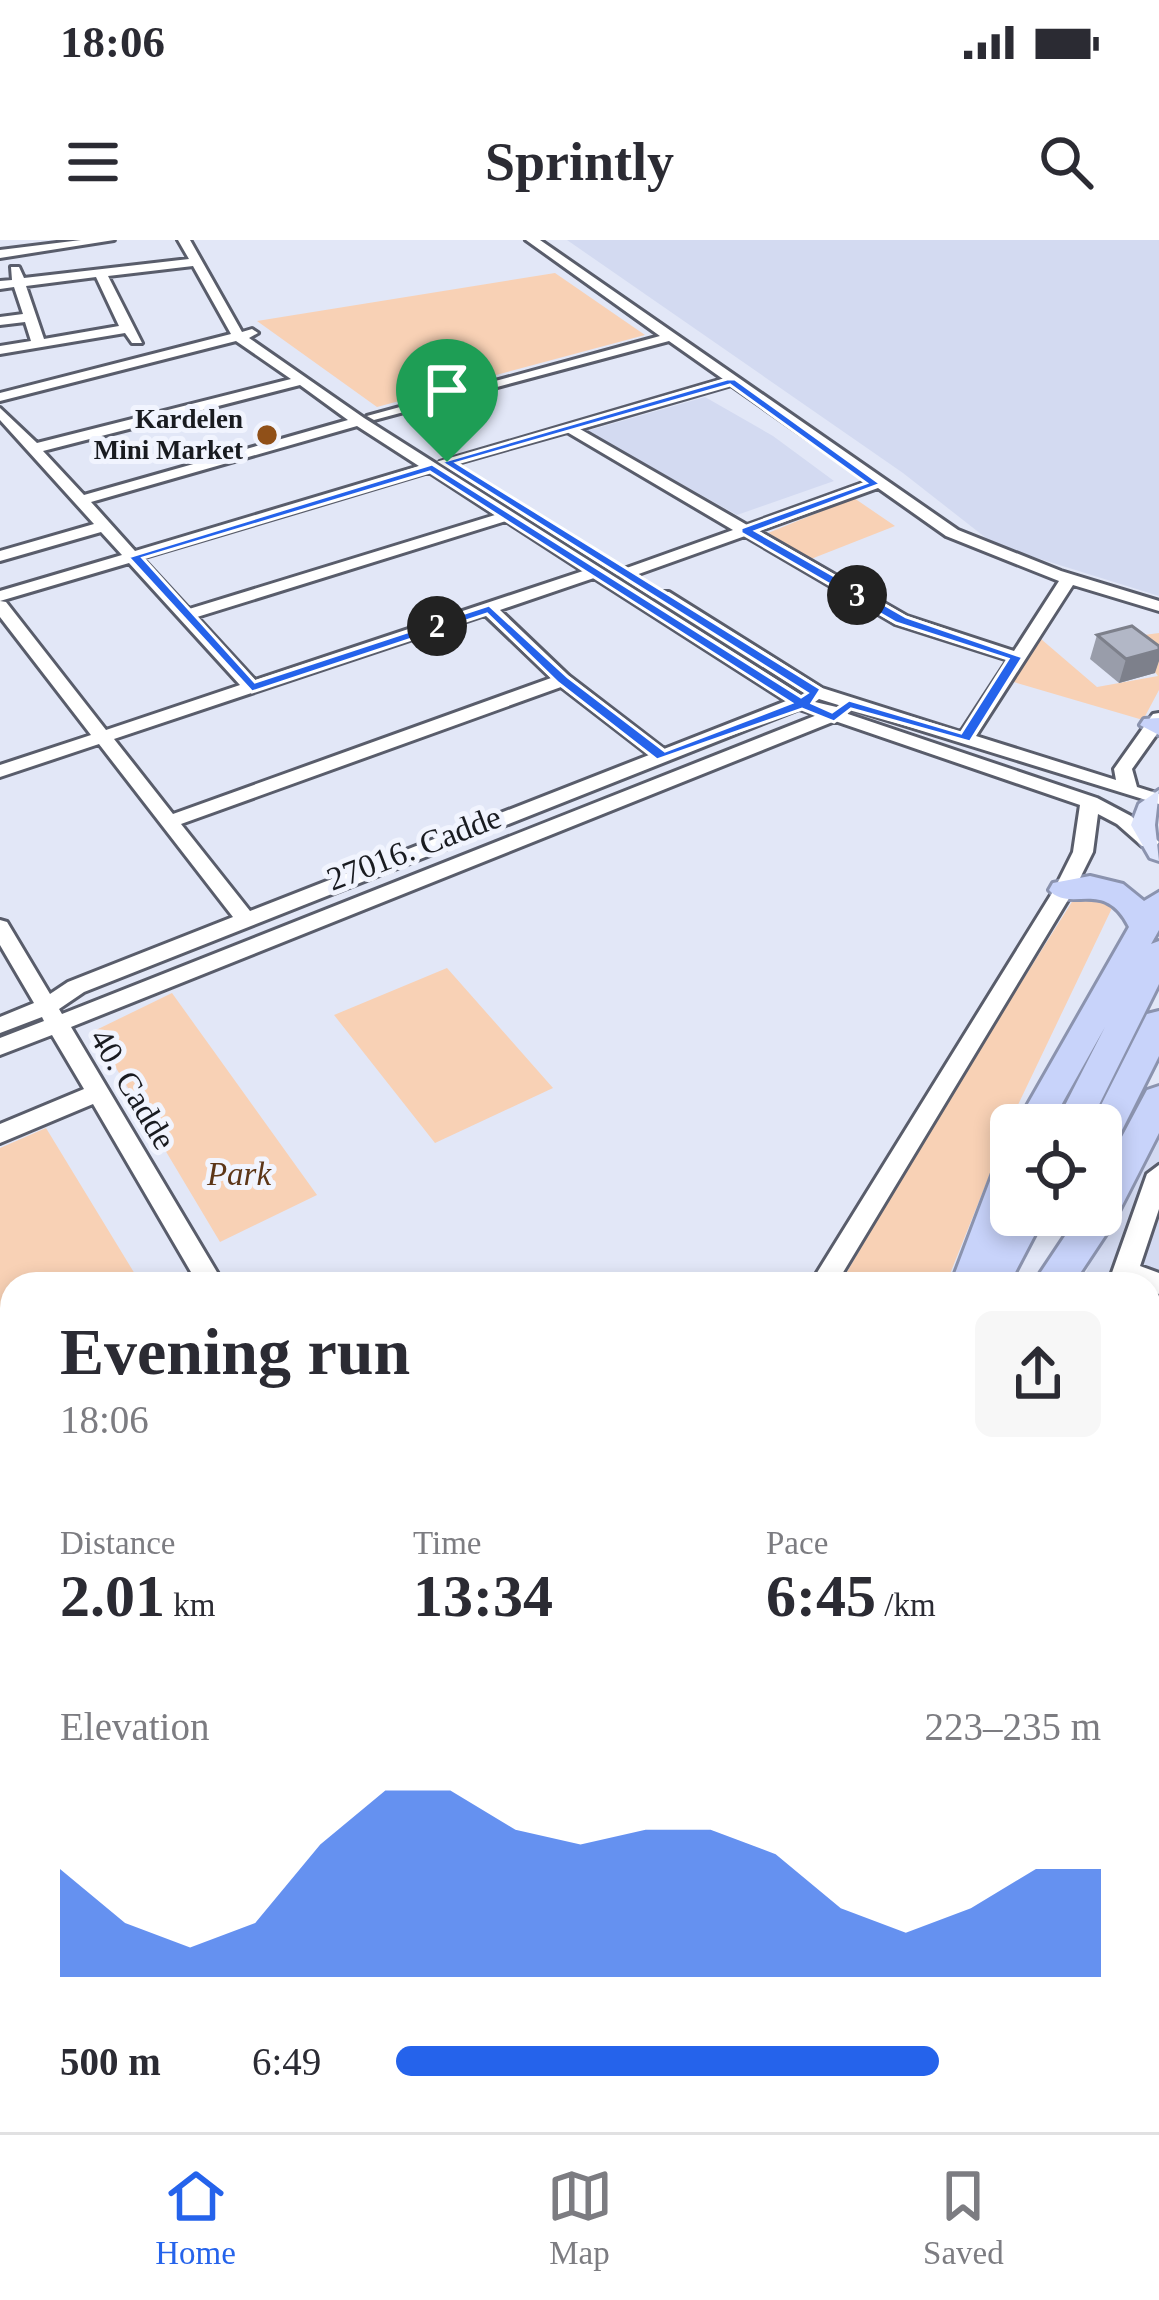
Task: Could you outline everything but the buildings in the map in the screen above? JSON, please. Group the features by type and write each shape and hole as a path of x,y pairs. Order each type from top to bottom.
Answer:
{"highway":[{"path":"1064,890 1096,885 1129,898 1154,928"},
{"path":"1046,1104 1154,928"},
{"path":"1096,1104 1154,928"},
{"path":"1104,1104 1159,1022"},
{"path":"1122,1170 1159,1099"},
{"path":"974,1272 990,1230"},
{"path":"996,1272 1016,1236"},
{"path":"1043,1272 1059,1236"},
{"path":"1060,1272 1084,1236"}],"main road":[{"path":"1154,847 1144,825 1147,809 1157,798"}],"street":[{"path":"38,342 6,249 108,240"},
{"path":"184,240 246,334 301,381 366,418"},
{"path":"200,240 246,334 597,572 809,698 1090,802 1124,820 1154,847"},
{"path":"532,240 875,484 952,533 1159,606"},
{"path":"0,285 196,262"},
{"path":"101,274 128,329 154,357"},
{"path":"0,321 31,316"},
{"path":"0,350 128,329"},
{"path":"0,397 246,334"},
{"path":"82,500 670,337"},
{"path":"36,448 301,381"},
{"path":"0,596 731,381"},
{"path":"0,412 252,688"},
{"path":"571,429 901,620 1016,657"},
{"path":"439,465 627,573 809,698"},
{"path":"627,573 875,484"},
{"path":"187,615 510,515"},
{"path":"0,556 106,526"},
{"path":"0,771 597,572"},
{"path":"965,739 1070,578"},
{"path":"0,607 246,920"},
{"path":"489,609 563,680 663,757"},
{"path":"168,822 563,680"},
{"name":"27016. Cadde","path":"0,1048 51,1016 76,987 809,698"},
{"path":"841,711 965,739 1157,798"},
{"name":"27016. Cadde","path":"0,1025 51,1016 841,711"},
{"path":"1128,790 1123,769 1157,723"},
{"path":"830,1272 1064,890 1083,852 1090,802"},
{"name":"40. Cadde","path":"3,937 205,1272"},
{"path":"0,1134 97,1093"},
{"path":"1125,1272 1159,1174"}],"shaded area":[{"path":"567,240 1159,240 1159,596 995,545 903,473"},
{"path":"705,397 773,436 834,481 737,515 587,431"},
{"path":"1159,1106 1159,1272 1086,1272 1102,1236 1122,1236 1122,1190"}],"green space":[{"path":"555,273 645,335 377,407 257,321"},
{"path":"854,498 895,526 811,559 768,533"},
{"path":"1159,633 1159,690 1143,720 1007,680 1041,639 1097,687 1158,676 1133,643 1137,636"},
{"path":"1080,889 1113,906 1018,1104 990,1104 990,1174 951,1272 847,1272 944,1105"},
{"path":"447,968 553,1088 435,1143 334,1015"},
{"name":"Park","path":"172,993 317,1195 220,1242 94,1031"},
{"path":"46,1128 134,1272 0,1272 0,1148"}],"place":[{"name":"Kardelen Mini Market","path":"267,435"}],"route":[{"path":"447,462 731,381 875,484 746,531 901,620 1016,657 965,739 849,704 834,718 802,704 663,757 563,680 489,609 252,688 134,557 432,467 802,704 816,692 447,462"}]}
